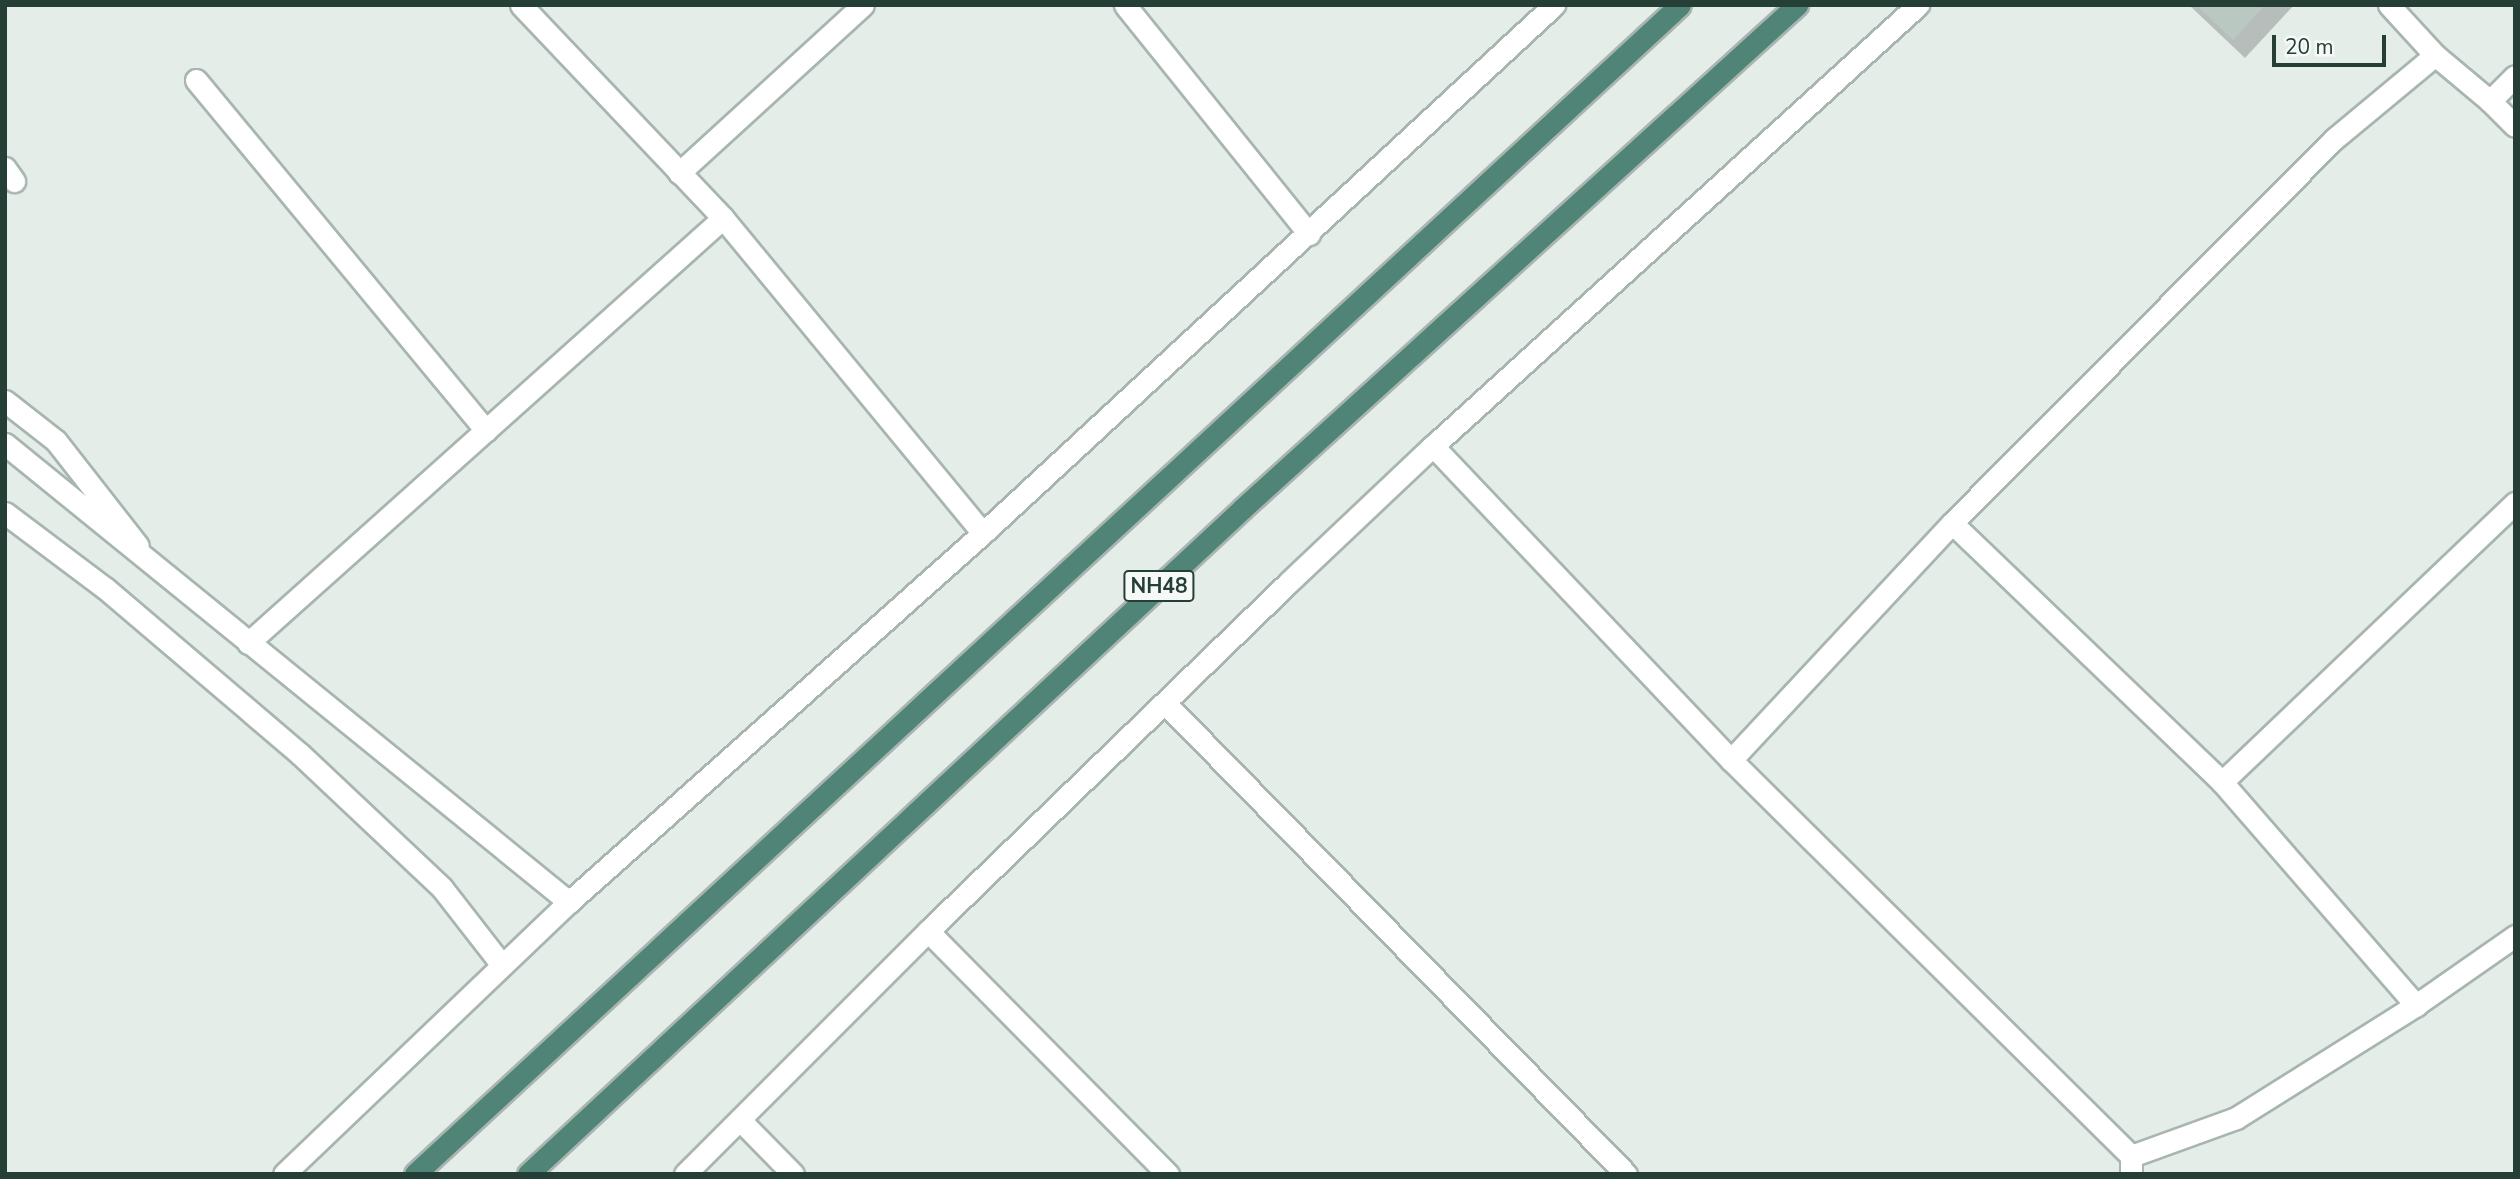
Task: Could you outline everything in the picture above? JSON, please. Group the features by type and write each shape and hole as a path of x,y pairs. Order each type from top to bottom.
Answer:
{"highway":[{"path":"415,1174 1679,5"},
{"name":"NH48","path":"528,1174 1242,509 1797,5"}],"street":[{"path":"521,5 723,218 983,533"},
{"path":"679,173 863,5"},
{"path":"1125,5 1309,234"},
{"path":"284,1174 569,902 983,533 1554,5"},
{"path":"685,1174 741,1121 928,931 1433,446 1918,5"},
{"path":"2389,5 2435,55 2490,101 2515,126"},
{"path":"1731,760 1952,523 2334,139 2435,55"},
{"path":"2490,101 2515,76"},
{"path":"196,80 486,430"},
{"path":"248,643 723,218"},
{"path":"5,401 56,442 155,568"},
{"path":"5,444 569,902"},
{"path":"1433,446 1731,760 2132,1165 2236,1118 2416,1005 2515,936"},
{"path":"2222,782 2515,503"},
{"path":"5,513 105,588 300,754 442,888 502,965"},
{"path":"1952,523 2222,782 2416,1005"},
{"path":"1166,703 1626,1174"},
{"path":"928,931 1168,1174"},
{"path":"741,1121 793,1174"}],"building":[{"path":"2196,5 2265,5 2233,40"}]}
